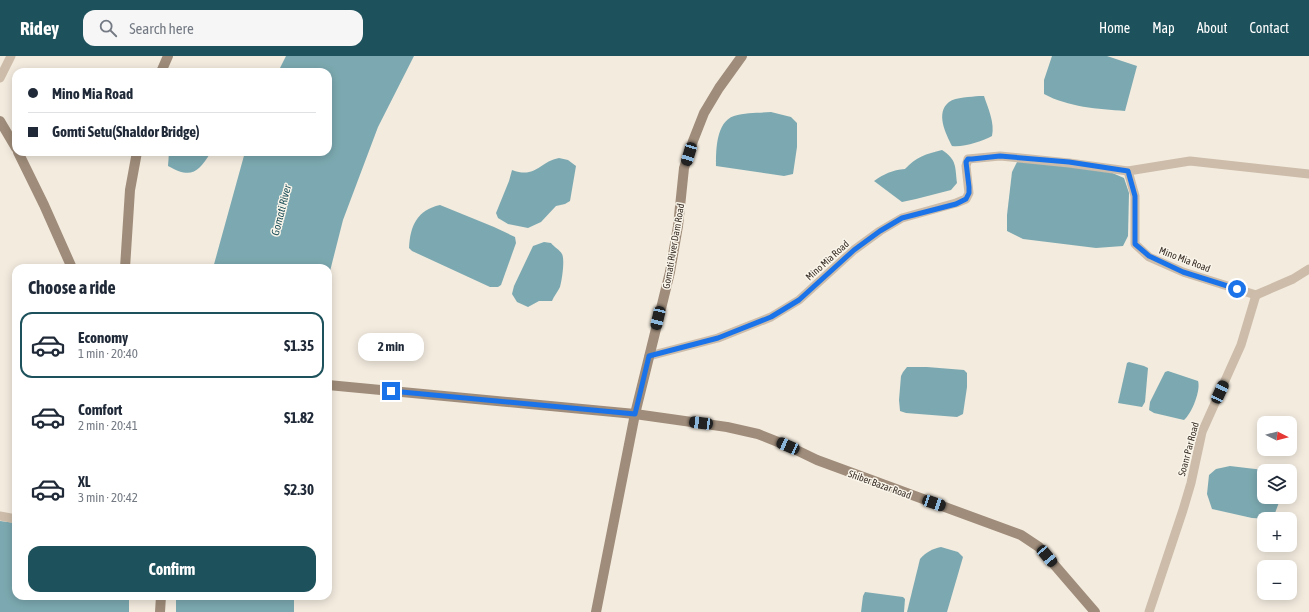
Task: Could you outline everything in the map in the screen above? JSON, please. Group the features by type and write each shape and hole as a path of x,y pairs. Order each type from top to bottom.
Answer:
{"street":[{"path":"0,78 11,56"},
{"path":"163,68 168,56"},
{"name":"Gomati River Dam Road","path":"596,612 635,414 670,272 678,226 684,168 704,113 719,88 742,56"},
{"path":"0,121 12,141"},
{"path":"20,156 70,264"},
{"path":"125,264 130,190 136,156"},
{"name":"Mino Mia Road","path":"649,356 718,338 771,317 799,300 854,250 880,231 902,218 956,204 966,199 969,193 966,166 968,159 1000,156 1069,162 1128,171 1190,161 1309,174"},
{"name":"Mino Mia Road","path":"1128,171 1135,196 1135,244 1149,256 1183,272 1256,295"},
{"path":"1256,295 1293,279 1309,268"},
{"name":"Soanr Par Road","path":"1148,612 1183,510 1191,483 1202,432 1241,346 1256,295"},
{"name":"Shiber Bazar Road","path":"332,385 635,414 727,427 758,434 817,460 1021,534 1030,539 1043,551 1095,612"},
{"path":"0,516 12,518"},
{"path":"160,612 161,600"}],"water":[{"name":"Gomati River","path":"286,56 414,56 378,127 343,220 332,264 214,264 244,156 332,156 332,68 280,68"},
{"path":"1052,56 1107,56 1137,66 1125,111 1073,105 1044,94 1044,80"},
{"path":"984,96 989,111 993,126 992,136 972,144 952,146 943,124 942,118 945,107 949,102 956,99"},
{"path":"771,112 791,117 797,123 797,147 793,174 784,176 716,166 718,137 720,130 728,119 743,114"},
{"path":"942,150 953,160 955,168 957,183 951,190 902,202 874,181 888,173 905,169 922,156"},
{"path":"169,156 208,156 202,165 193,172 183,172 168,166"},
{"path":"559,158 568,160 576,166 570,201 556,206 541,222 528,228 508,224 498,218 496,213 512,170 520,172 532,171 552,160"},
{"path":"1018,160 1110,172 1124,178 1129,193 1128,236 1123,246 1096,248 1023,239 1007,231 1007,215 1012,172"},
{"path":"440,205 515,237 516,243 501,285 498,287 490,287 412,251 409,248 411,233 416,220 420,215 432,207"},
{"path":"544,242 551,243 562,254 563,265 561,284 552,301 539,301 528,307 517,302 512,294 514,286 533,246"},
{"path":"1129,362 1148,368 1145,402 1142,407 1118,403 1127,363"},
{"path":"907,367 964,370 967,373 967,387 963,414 957,417 906,413 900,411 899,400 901,376"},
{"path":"1168,371 1198,381 1199,385 1195,401 1184,420 1154,413 1149,410 1150,402 1165,372"},
{"path":"1230,466 1257,469 1257,504 1278,504 1275,512 1257,512 1257,518 1212,509 1207,494 1209,475 1216,469"},
{"path":"0,521 12,522 12,600 129,600 129,612 0,612"},
{"path":"941,547 958,552 963,557 947,612 907,612 920,559 929,551"},
{"path":"865,592 903,597 905,599 904,612 861,612"},
{"path":"176,600 294,600 294,612 176,612"}],"route":[{"path":"391,391 635,414 649,356 678,347 718,338 771,317 799,300 854,250 880,231 902,218 956,204 966,199 969,193 966,166 968,159 1000,156 1069,162 1128,171 1135,196 1135,244 1149,256 1183,272 1237,289"}]}
